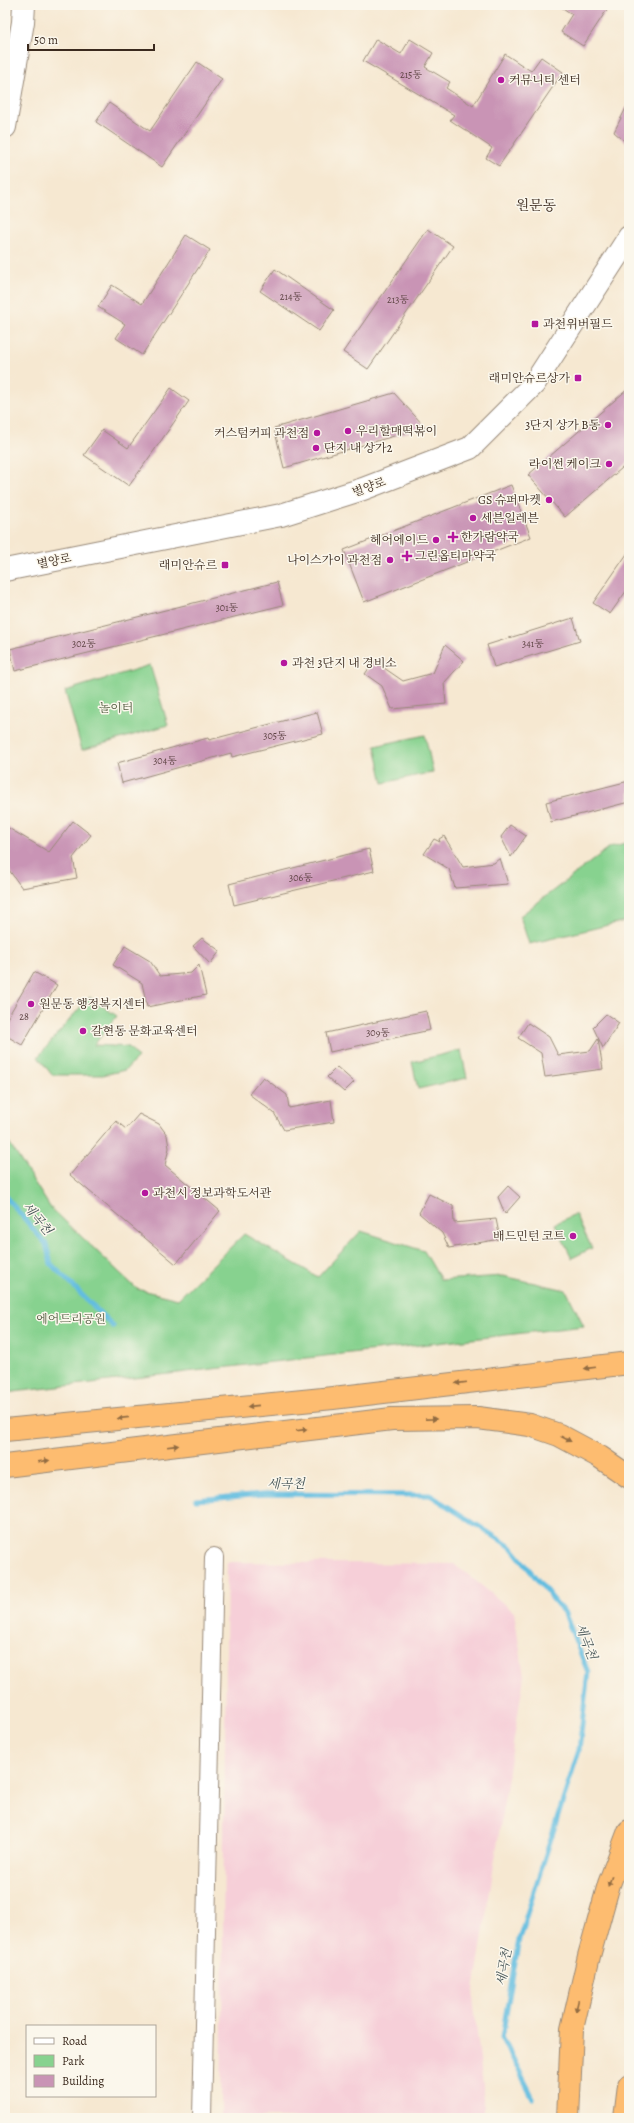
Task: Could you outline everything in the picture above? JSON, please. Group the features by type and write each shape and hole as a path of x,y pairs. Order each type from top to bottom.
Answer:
{"highway":[{"path":"5,1430 333,1398 629,1363"},
{"path":"5,1466 392,1419 478,1418 530,1425 559,1435 600,1457 629,1476"},
{"path":"568,2118 572,2029 589,1956 609,1884 629,1831"},
{"path":"625,2118 629,2086"}],"street":[{"path":"5,127 23,22 24,5"},
{"name":"별양로","path":"5,570 281,515 363,490 470,448 534,384 629,237"},
{"path":"202,2118 214,1557"}],"shaded area":[{"path":"227,1562 455,1564 514,1612 524,1676 473,1997 483,2086 483,2118 221,2118"}],"green space":[{"name":"놀이터","path":"150,665 168,725 82,750 65,691"},
{"path":"425,735 433,772 383,783 375,746"},
{"path":"629,842 629,920 529,944 520,916 610,847"},
{"name":"갈현동 문화교육센터","path":"89,997 117,1016 94,1045 129,1047 138,1058 125,1070 103,1075 52,1075 38,1057"},
{"path":"461,1050 467,1078 418,1089 412,1062"},
{"name":"에어드리공원","path":"5,1136 50,1207 137,1289 178,1299 244,1234 318,1277 361,1231 424,1251 441,1280 503,1276 566,1290 584,1326 5,1393"},
{"name":"배드민턴 코트","path":"575,1214 592,1248 572,1258 555,1224"}],"building":[{"path":"558,5 610,5 583,46 561,32 572,14"},
{"path":"376,39 401,54 410,39 433,53 425,67 450,82 446,88 473,106 505,54 531,71 541,57 563,72 499,166 486,158 492,148 450,120 454,115 363,61"},
{"path":"197,62 222,79 162,167 96,122 109,103 150,131"},
{"path":"629,102 629,145 614,132"},
{"path":"428,229 453,246 368,369 343,352"},
{"path":"186,235 210,250 142,355 116,338 125,324 98,307 112,285 142,304"},
{"path":"275,269 334,310 319,331 260,291"},
{"path":"171,388 189,401 129,486 84,455 102,430 128,448"},
{"name":"3단지 상가 B동","path":"629,388 629,462 565,517 528,475"},
{"name":"단지 내 상가2","path":"394,393 425,427 284,468 274,428"},
{"path":"511,485 531,537 364,602 344,550"},
{"path":"629,551 629,587 610,614 593,603"},
{"path":"277,582 283,605 15,671 10,649"},
{"path":"573,618 580,641 494,667 487,645"},
{"path":"445,645 464,661 444,683 446,704 392,709 382,686 365,674 374,661 403,681 433,673"},
{"path":"317,712 323,734 232,757 231,753 122,783 117,763 208,738 209,740"},
{"path":"629,781 629,802 551,822 546,802"},
{"path":"73,821 91,835 73,858 77,878 22,888 9,870 5,867 5,826 49,852"},
{"path":"510,825 526,836 511,857 501,837"},
{"path":"444,836 463,867 494,863 500,858 508,884 455,888 449,869 424,854 434,839 440,842 439,839"},
{"path":"369,849 374,871 234,905 229,884"},
{"path":"202,938 220,951 210,964 193,946"},
{"path":"125,946 150,961 160,976 191,973 199,965 206,995 147,1007 142,983 113,965"},
{"name":"원문동 행정복지센터","path":"34,972 57,985 22,1045 5,1035 5,1022"},
{"path":"426,1011 430,1030 330,1052 326,1033"},
{"path":"606,1014 619,1023 603,1048 593,1027"},
{"path":"528,1023 549,1037 558,1055 590,1051 598,1039 603,1069 545,1077 541,1053 518,1038"},
{"path":"337,1067 354,1082 344,1092 327,1077"},
{"path":"263,1077 287,1095 289,1108 331,1100 334,1122 284,1130 274,1113 249,1094"},
{"name":"과천시 정보과학도서관","path":"139,1114 159,1124 167,1135 169,1148 165,1165 220,1211 176,1264 70,1175 116,1121 126,1129"},
{"path":"508,1186 520,1197 505,1214 498,1197"},
{"path":"429,1194 453,1206 454,1223 496,1219 500,1239 449,1248 442,1233 419,1213"}],"waterway":[{"name":"세곡천","path":"5,1196 46,1244 51,1264 113,1326"},
{"name":"세곡천","path":"196,1500 263,1494 430,1495 511,1547 565,1614 588,1672 579,1750 519,1939 502,2037 533,2098"}],"place":[{"name":"커뮤니티 센터","path":"501,80"},
{"name":"과천위버필드","path":"535,324"},
{"name":"래미안슈르상가","path":"578,378"},
{"name":"3단지 상가 B동","path":"608,425"},
{"name":"우리할매떡볶이","path":"348,431"},
{"name":"커스텀커피 과천점","path":"317,433"},
{"name":"단지 내 상가2","path":"316,448"},
{"name":"라이썬 케이크","path":"609,464"},
{"name":"GS 슈퍼마켓","path":"549,500"},
{"name":"세븐일레븐","path":"473,518"},
{"name":"한가람약국","path":"453,537"},
{"name":"헤어에이드","path":"436,540"},
{"name":"그린옵티마약국","path":"407,556"},
{"name":"나이스가이 과천점","path":"390,560"},
{"name":"래미안슈르","path":"225,565"},
{"name":"과천 3단지 내 경비소","path":"284,663"},
{"name":"원문동 행정복지센터","path":"31,1004"},
{"name":"갈현동 문화교육센터","path":"83,1031"},
{"name":"과천시 정보과학도서관","path":"145,1193"},
{"name":"배드민턴 코트","path":"573,1236"}],"district":[{"name":"원문동","path":"536,205"}]}
